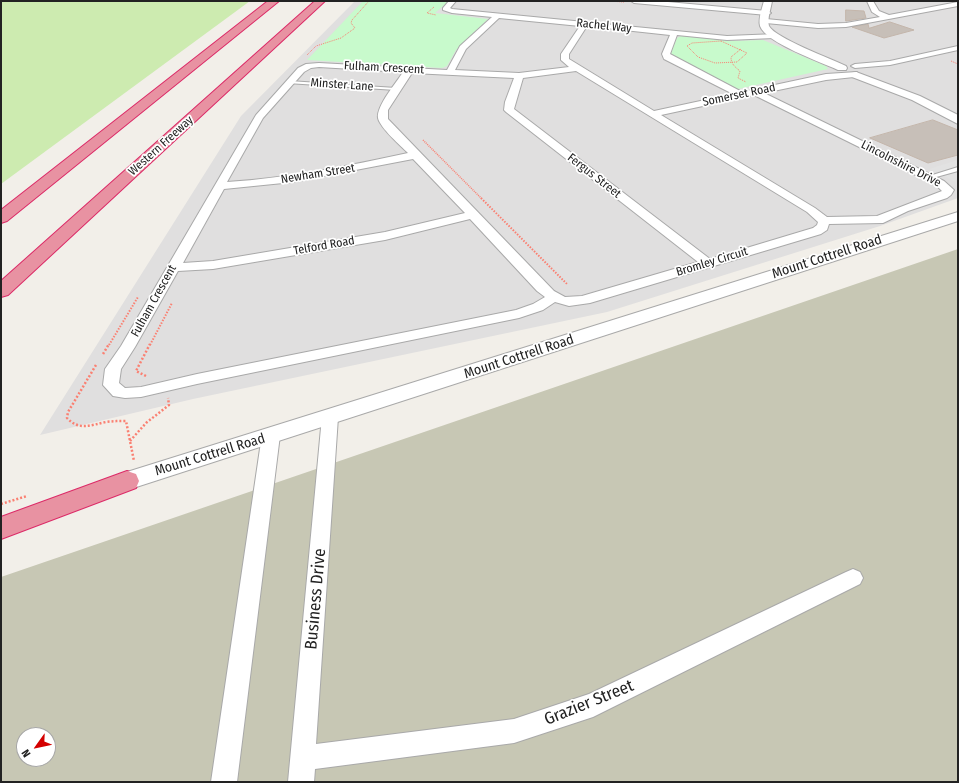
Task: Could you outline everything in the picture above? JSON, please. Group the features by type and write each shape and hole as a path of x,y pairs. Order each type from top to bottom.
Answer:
{"highway":[{"path":"131,114 228,26 259,1"},
{"path":"1,218 274,1"},
{"name":"Western Freeway","path":"1,291 320,1"},
{"path":"1,296 47,250"},
{"path":"1,518 53,501 127,481"},
{"path":"1,528 127,481"}],"street":[{"name":"Rachel Way","path":"453,1 445,9 497,16 734,39 774,36"},
{"path":"634,1 766,17 818,26 837,26 958,4"},
{"path":"768,1 766,28 774,36 916,98 958,120"},
{"path":"870,1 874,11 888,17"},
{"path":"450,72 463,48 497,16"},
{"path":"585,24 565,54 565,60 811,210 824,221"},
{"path":"674,33 666,54 667,57 741,95"},
{"name":"Somerset Road","path":"652,114 741,95 753,88 826,77 850,70 958,48"},
{"path":"937,53 951,58"},
{"name":"Somerset Road","path":"869,72 890,63"},
{"name":"Fulham Crescent","path":"553,298 538,308 519,314 205,377 142,392 119,392 111,385 113,369 128,347 259,117 300,70 313,65 519,76 576,68"},
{"path":"409,70 382,110 383,119 415,155 553,298"},
{"path":"850,70 865,75 869,72 876,78 887,83 958,112"},
{"name":"Somerset Road","path":"826,77 850,70"},
{"name":"Fergus Street","path":"519,76 510,102 510,110 708,264"},
{"name":"Lincolnshire Drive","path":"753,88 947,187 947,192 943,196 904,208 879,220 824,221"},
{"name":"Newham Street","path":"219,186 253,184 322,174 415,155"},
{"name":"Telford Road","path":"173,267 213,265 385,236 473,215"},
{"name":"Mount Cottrell Road","path":"127,481 958,215"},
{"name":"Bromley Circuit","path":"553,298 564,301 581,300 708,264 817,231 823,226 824,221"},
{"name":"Business Drive","path":"301,782 330,417"},
{"path":"224,782 271,435"},
{"name":"Grazier Street","path":"303,758 514,731 592,705 853,578"}],"lane":[{"name":"Minster Lane","path":"289,82 396,89"},
{"path":"929,177 958,169"}],"path":[{"path":"436,5 427,12 438,15"},
{"path":"721,41 741,50 747,53 737,62 704,62 687,46 694,42 721,41"},
{"path":"746,48 731,57 732,63 740,71 738,78 753,88"},
{"path":"418,136 567,284"}],"shaded area":[{"path":"355,1 958,1 958,198 880,226 607,312 193,399 40,435 241,116"},
{"path":"958,160 958,179 954,181 929,169"},
{"path":"958,249 958,782 1,782 1,577"}],"green space":[{"path":"1,1 250,1 1,184"},
{"path":"363,1 449,1 435,13 488,19 456,50 447,66 442,68 307,60"},
{"path":"681,36 732,41 763,40 826,66 828,69 738,89 673,57 671,53 677,38"}],"building":[{"path":"846,10 864,11 866,18 846,21"},
{"path":"890,22 914,30 884,38 852,27 868,24 869,28"},
{"path":"933,120 958,130 958,155 928,163 870,138"}]}
